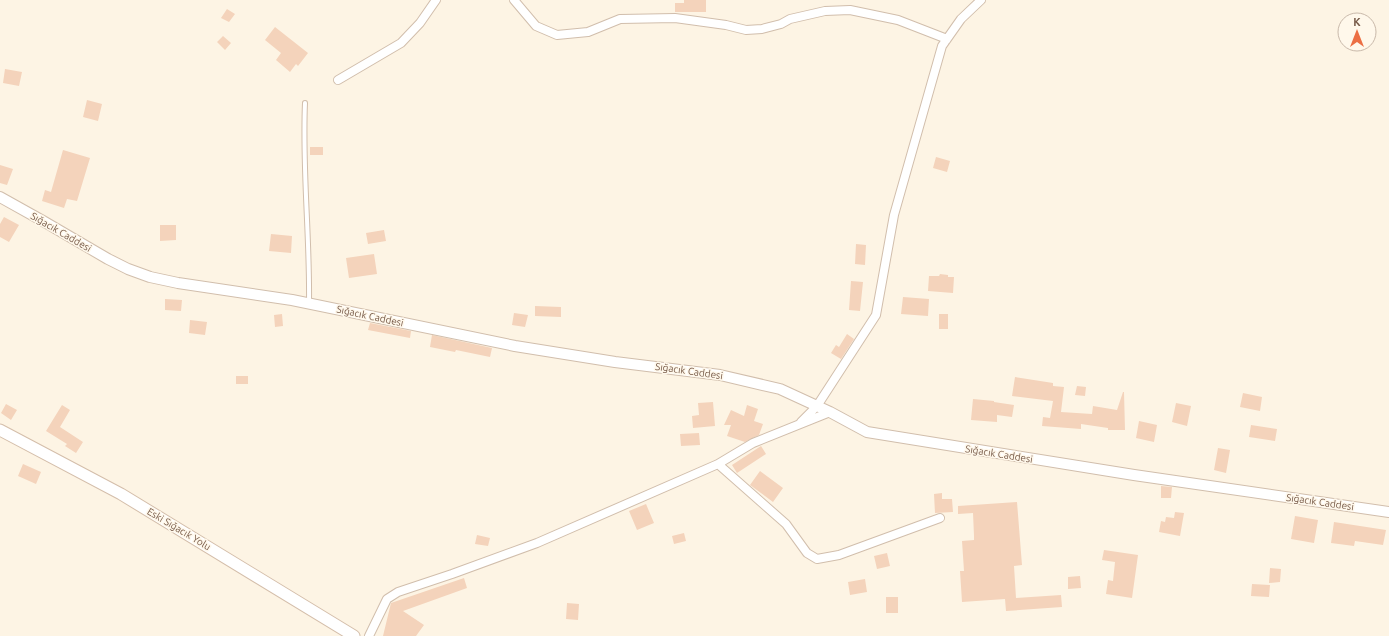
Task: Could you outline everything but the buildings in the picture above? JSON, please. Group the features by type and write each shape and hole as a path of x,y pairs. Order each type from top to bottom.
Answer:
{"main road":[{"name":"Eski Sığacık Yolu","path":"0,430 121,494 354,636"}],"street":[{"path":"338,80 401,43 420,23 436,0"},
{"path":"514,0 536,26 557,35 588,32 620,19 675,18 726,25 746,30 762,30 777,26 790,19 825,11 850,10 898,20 947,39"},
{"path":"798,425 817,406 876,315 894,216 942,46 961,19 981,0"},
{"name":"Sığacık Caddesi","path":"0,197 108,259 128,269 150,277 178,283 309,304 516,346 615,362 720,375 780,388 867,432 1134,475 1389,512"},
{"path":"369,636 387,599 398,592 537,543 718,464 753,443 830,412"},
{"path":"718,464 786,524 807,553 817,559 839,555 940,518"}],"lane":[{"path":"305,102 304,136 309,304"}]}
